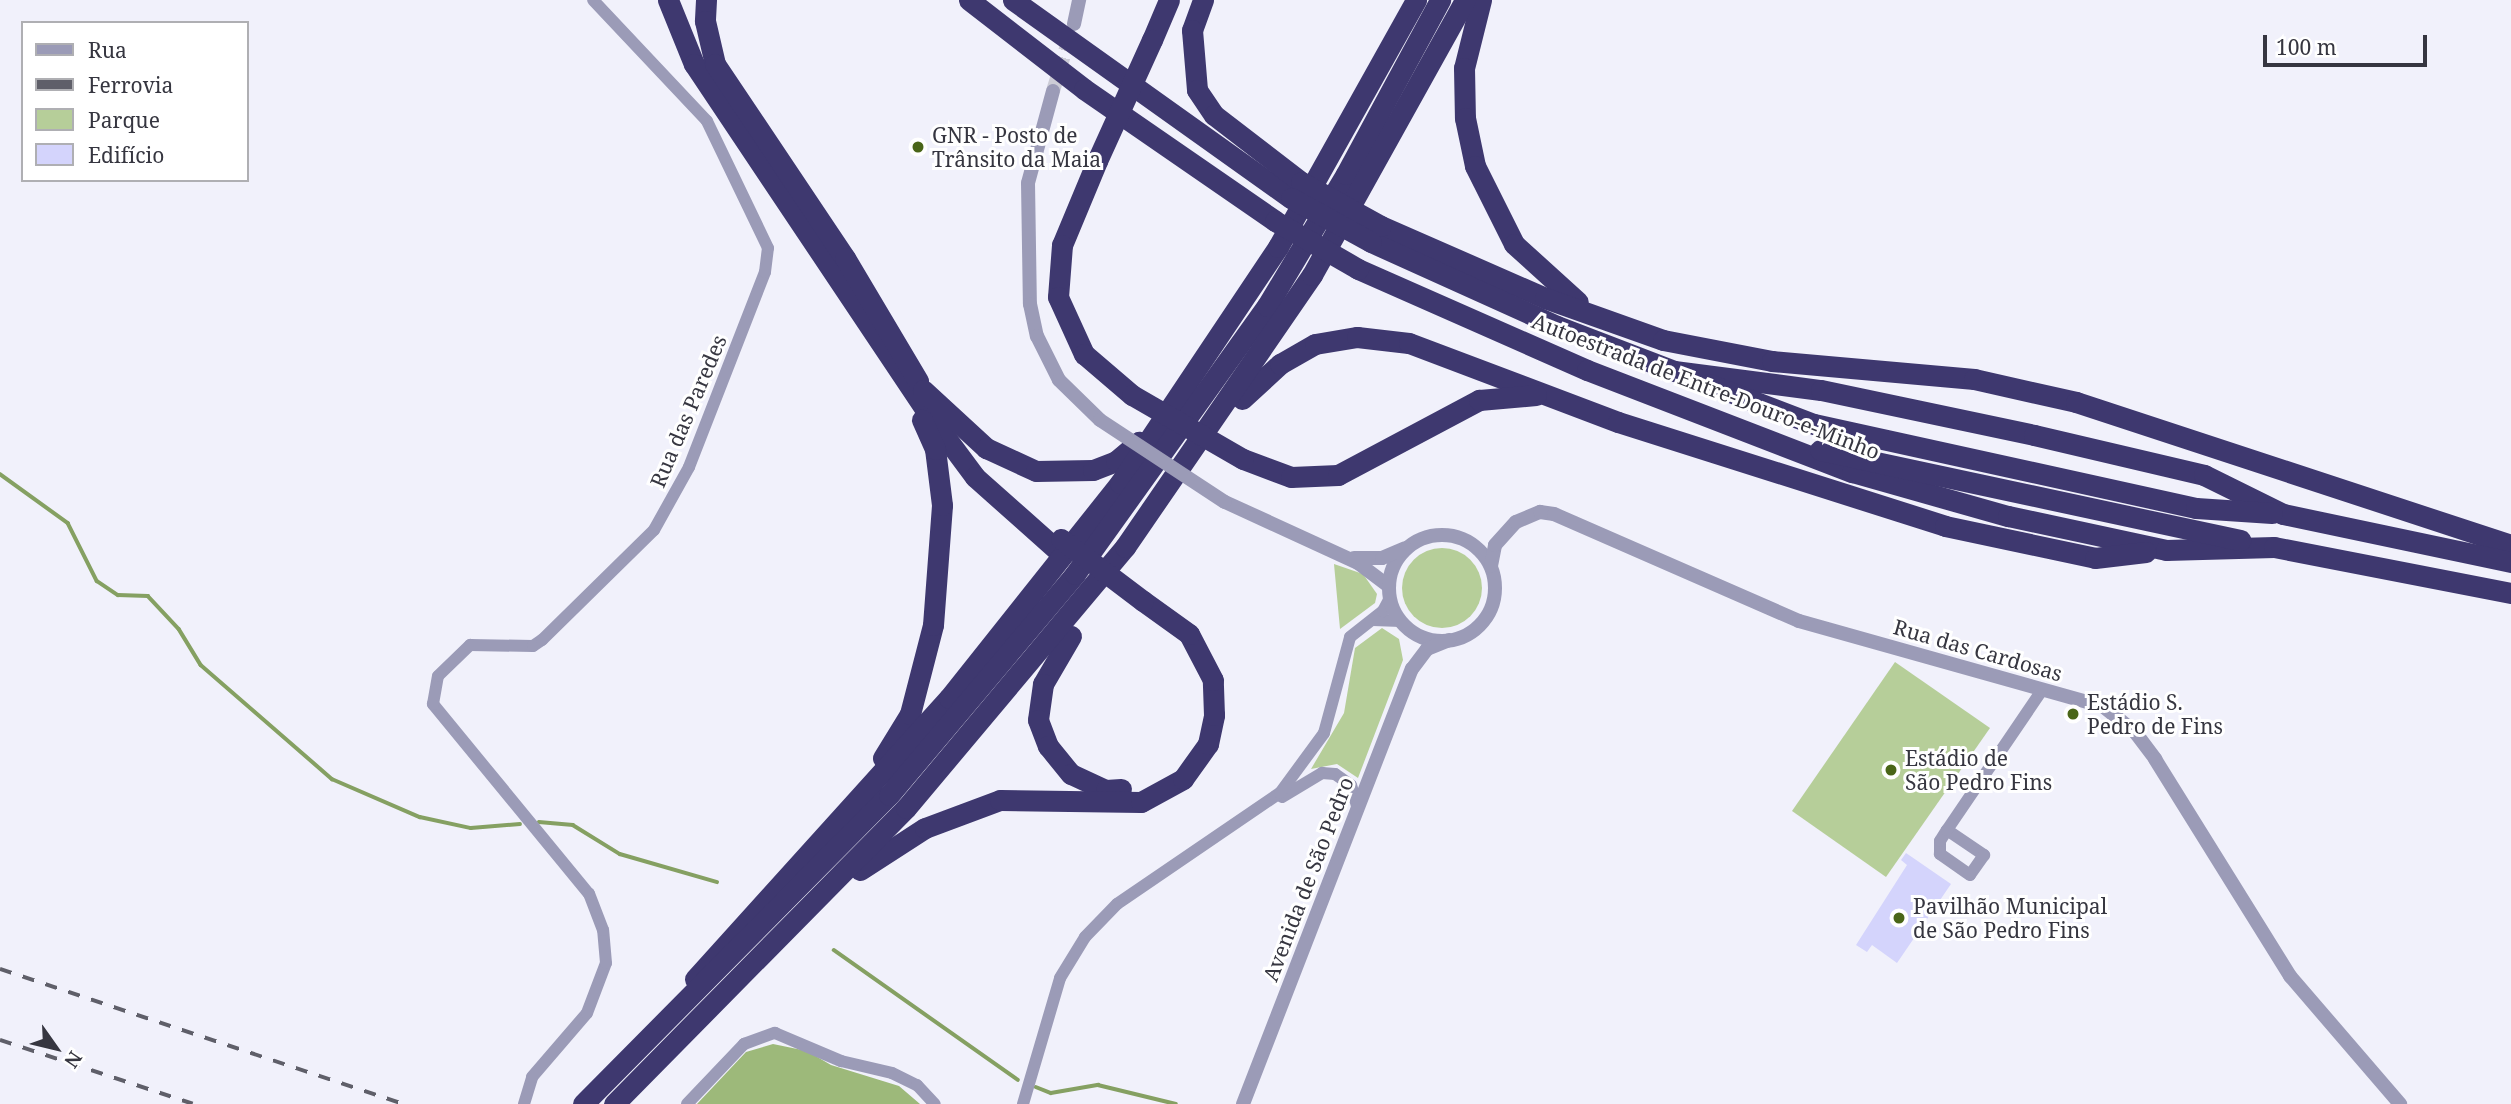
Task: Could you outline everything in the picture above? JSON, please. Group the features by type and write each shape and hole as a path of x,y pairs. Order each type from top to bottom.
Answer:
{"highway":[{"path":"668,0 694,64 898,371 975,477 1140,606 1180,644 1193,662 1204,709 1197,740 1176,769 1145,786 1106,790 1071,774 1048,746 1038,720 1043,684 1080,623 1087,596"},
{"path":"706,0 705,21 715,64 845,258 923,390 983,469 1058,543"},
{"name":"Autoestrada de Entre-Douro-e-Minho","path":"970,0 1084,89 1275,221 1357,269 1587,370 1790,445 1852,472 1956,501 2166,550 2274,547 2511,593"},
{"path":"1013,0 1296,190 1376,234 1622,327 1663,341 1772,361 1974,379 2076,402 2511,545"},
{"path":"1169,0 1062,245 1058,297 1084,354 1132,395 1243,459 1291,477 1338,475 1479,400 1550,396"},
{"path":"1203,0 1192,30 1198,90 1214,115 1296,190"},
{"path":"637,1052 717,952 847,812 1007,628 1181,397 1321,174 1416,0"},
{"path":"583,1104 889,795 1075,574 1267,306 1346,174 1440,0"},
{"path":"614,1104 824,895 959,749 1087,596 1210,430 1359,197 1465,0"},
{"path":"1481,0 1467,44 1463,93 1469,143 1483,188 1503,227 1542,274 1622,327"},
{"name":"Autoestrada de Entre-Douro-e-Minho","path":"1376,234 1557,326 1674,371 1821,390 2204,475 2283,514 2511,562"},
{"path":"1210,430 1280,364 1315,344 1357,337 1409,343 1550,396 1945,526 2095,558 2166,550"},
{"path":"847,812 910,714 933,625 939,474 934,449 898,371"},
{"path":"1674,371 1814,424 2196,508 2283,514"},
{"path":"923,390 993,453 1026,469 1058,474 1116,461 1181,397"},
{"path":"1790,445 1861,456 2274,547"},
{"path":"824,895 925,828 1000,800 1141,802 1183,779 1208,744 1214,715 1213,680 1189,634 1140,606"}],"street":[{"name":"Rua das Paredes","path":"524,1104 532,1077 587,1013 606,963 603,930 589,894 433,704 438,676 470,645 533,646 542,640 654,530 689,467 765,272 768,248 730,160 702,114 593,0"},
{"path":"1074,24 1079,0"},
{"path":"1053,91 1028,183 1030,304 1037,336 1059,380 1100,420 1224,502 1343,555 1389,592 1405,625"},
{"name":"Rua das Cardosas","path":"1502,536 1527,515 1555,514 1799,621 2104,707 2135,732 2290,976 2400,1104"},
{"path":"1343,555 1382,558 1442,534 1482,542 1502,536"},
{"path":"1370,621 1386,617 1449,640 1478,627 1488,614 1494,598 1491,566 1502,536"},
{"path":"1464,539 1491,566"},
{"path":"1258,812 1280,793 1324,733 1344,649 1370,621 1389,592 1395,564 1410,545"},
{"name":"Avenida de São Pedro","path":"1405,625 1412,669"},
{"name":"Avenida de São Pedro","path":"1244,1104 1412,669 1427,649 1449,640"},
{"path":"1947,830 2042,690"},
{"path":"1023,1104 1060,978 1085,937 1117,904 1163,870 1322,774 1351,785 1358,810"},
{"path":"687,1104 744,1044 775,1033 841,1061 892,1073 917,1085 935,1104"}],"green space":[{"path":"1442,548 1457,551 1470,560 1479,573 1482,588 1479,603 1470,616 1457,625 1442,628 1427,625 1414,616 1405,603 1402,588 1405,573 1414,560 1427,551"},
{"path":"1334,564 1363,574 1377,594 1375,603 1340,629"},
{"path":"1382,628 1399,639 1403,660 1358,778 1337,764 1311,769 1344,713 1355,648"},
{"name":"Estádio de São Pedro Fins","path":"1895,662 1990,728 1886,877 1792,811"},
{"path":"773,1044 807,1051 831,1065 899,1086 920,1104 697,1104 746,1052"}],"building":[{"name":"Pavilhão Municipal de São Pedro Fins","path":"1906,853 1951,884 1897,963 1872,945 1867,952 1856,945 1907,865 1901,860"}],"waterway":[{"path":"0,474 68,523 97,581 118,595 148,596 179,629 201,665 332,779 420,817 471,828 520,824"},
{"path":"539,822 573,825 620,854 717,882"},
{"path":"834,950 1018,1080"},
{"path":"1036,1087 1051,1093 1098,1085 1176,1104"}],"tunnel":[{"path":"1053,91 1071,32"}],"railway":[{"path":"0,969 404,1104"},
{"path":"0,1040 193,1104"}],"place":[{"name":"GNR - Posto de Trânsito da Maia","path":"918,147"},
{"name":"Estádio S. Pedro de Fins","path":"2073,714"},
{"name":"Estádio de São Pedro Fins","path":"1891,770"},
{"name":"Pavilhão Municipal de São Pedro Fins","path":"1899,918"}]}
